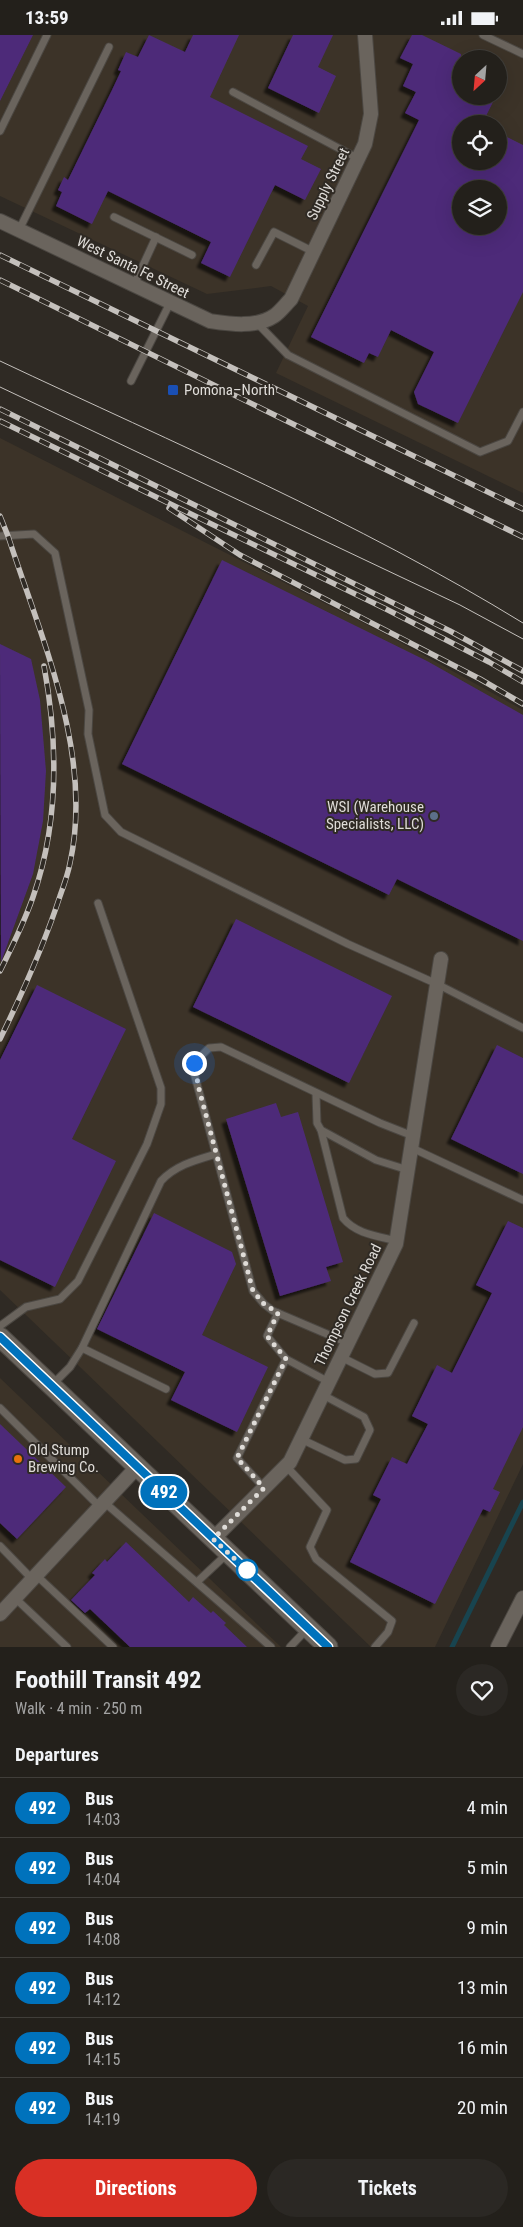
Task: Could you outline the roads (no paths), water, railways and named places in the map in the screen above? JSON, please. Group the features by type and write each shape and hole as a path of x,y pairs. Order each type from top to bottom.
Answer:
{"main road":[{"path":"0,1337 328,1647"}],"street":[{"name":"Supply Street","path":"257,323 273,317 291,299 365,145 372,115 365,35"},
{"name":"West Santa Fe Street","path":"0,221 210,321 234,324 257,323"},
{"name":"Thompson Creek Road","path":"213,1539 286,1466 301,1439 397,1241 441,959"},
{"path":"0,1614 137,1467"},
{"path":"498,1647 523,1598"}],"lane":[{"path":"0,131 47,35"},
{"path":"484,35 523,54"},
{"path":"19,230 109,47"},
{"path":"233,92 359,159"},
{"path":"114,217 192,255"},
{"path":"256,265 274,232 314,252"},
{"path":"134,285 156,237"},
{"path":"131,381 170,303"},
{"path":"257,323 288,355 480,452 508,441 523,412"},
{"path":"0,537 34,534 56,553 89,710 88,735 106,815 121,832 348,944 437,984 523,1028"},
{"path":"0,1326 26,1307 60,1299 78,1281 147,1144 160,1104 161,1088 98,903"},
{"path":"348,1343 278,1313 264,1304 253,1291 194,1063 209,1048 221,1047 380,1123 523,1201"},
{"path":"316,1093 317,1123 321,1130 342,1218 350,1227 362,1233 397,1241"},
{"path":"321,1130 376,1160 408,1170"},
{"path":"52,1386 70,1367 82,1347 161,1181 168,1174 183,1165 216,1154"},
{"path":"278,1313 267,1336 286,1359 329,1382"},
{"path":"341,1357 375,1374 388,1373 414,1323"},
{"path":"82,1347 166,1389"},
{"path":"264,1488 237,1458 286,1359"},
{"path":"301,1439 345,1460 356,1459 367,1437 370,1430 364,1417 322,1395"},
{"path":"0,1408 102,1504 197,1582 271,1647"},
{"path":"286,1466 327,1510 310,1547 316,1559 392,1621 388,1632 375,1647"},
{"path":"0,1546 113,1647"},
{"path":"197,1582 228,1553"},
{"path":"15,1598 67,1647"},
{"path":"290,1647 308,1628"}],"waterway":[{"path":"452,1647 523,1502"}],"tram line":[{"path":"0,361 199,453 331,517 460,586 523,623"},
{"path":"0,387 460,605 523,639"}],"railway":[{"path":"0,255 523,509"},
{"path":"0,280 523,537"},
{"path":"0,409 450,631 523,671"},
{"path":"0,421 386,609 489,662 523,682"},
{"path":"169,508 240,555 480,679 523,704"},
{"path":"0,516 35,615 60,697 70,739 75,780 76,822 69,867 54,914 33,968 0,1039"},
{"path":"0,971 18,935 33,897 42,869 48,840 52,811 54,753 49,695 44,666"}],"place":[{"name":"Pomona–North","path":"173,390"},
{"name":"WSI (Warehouse Specialists, LLC)","path":"434,816"},
{"name":"Old Stump Brewing Co.","path":"18,1459"}]}
